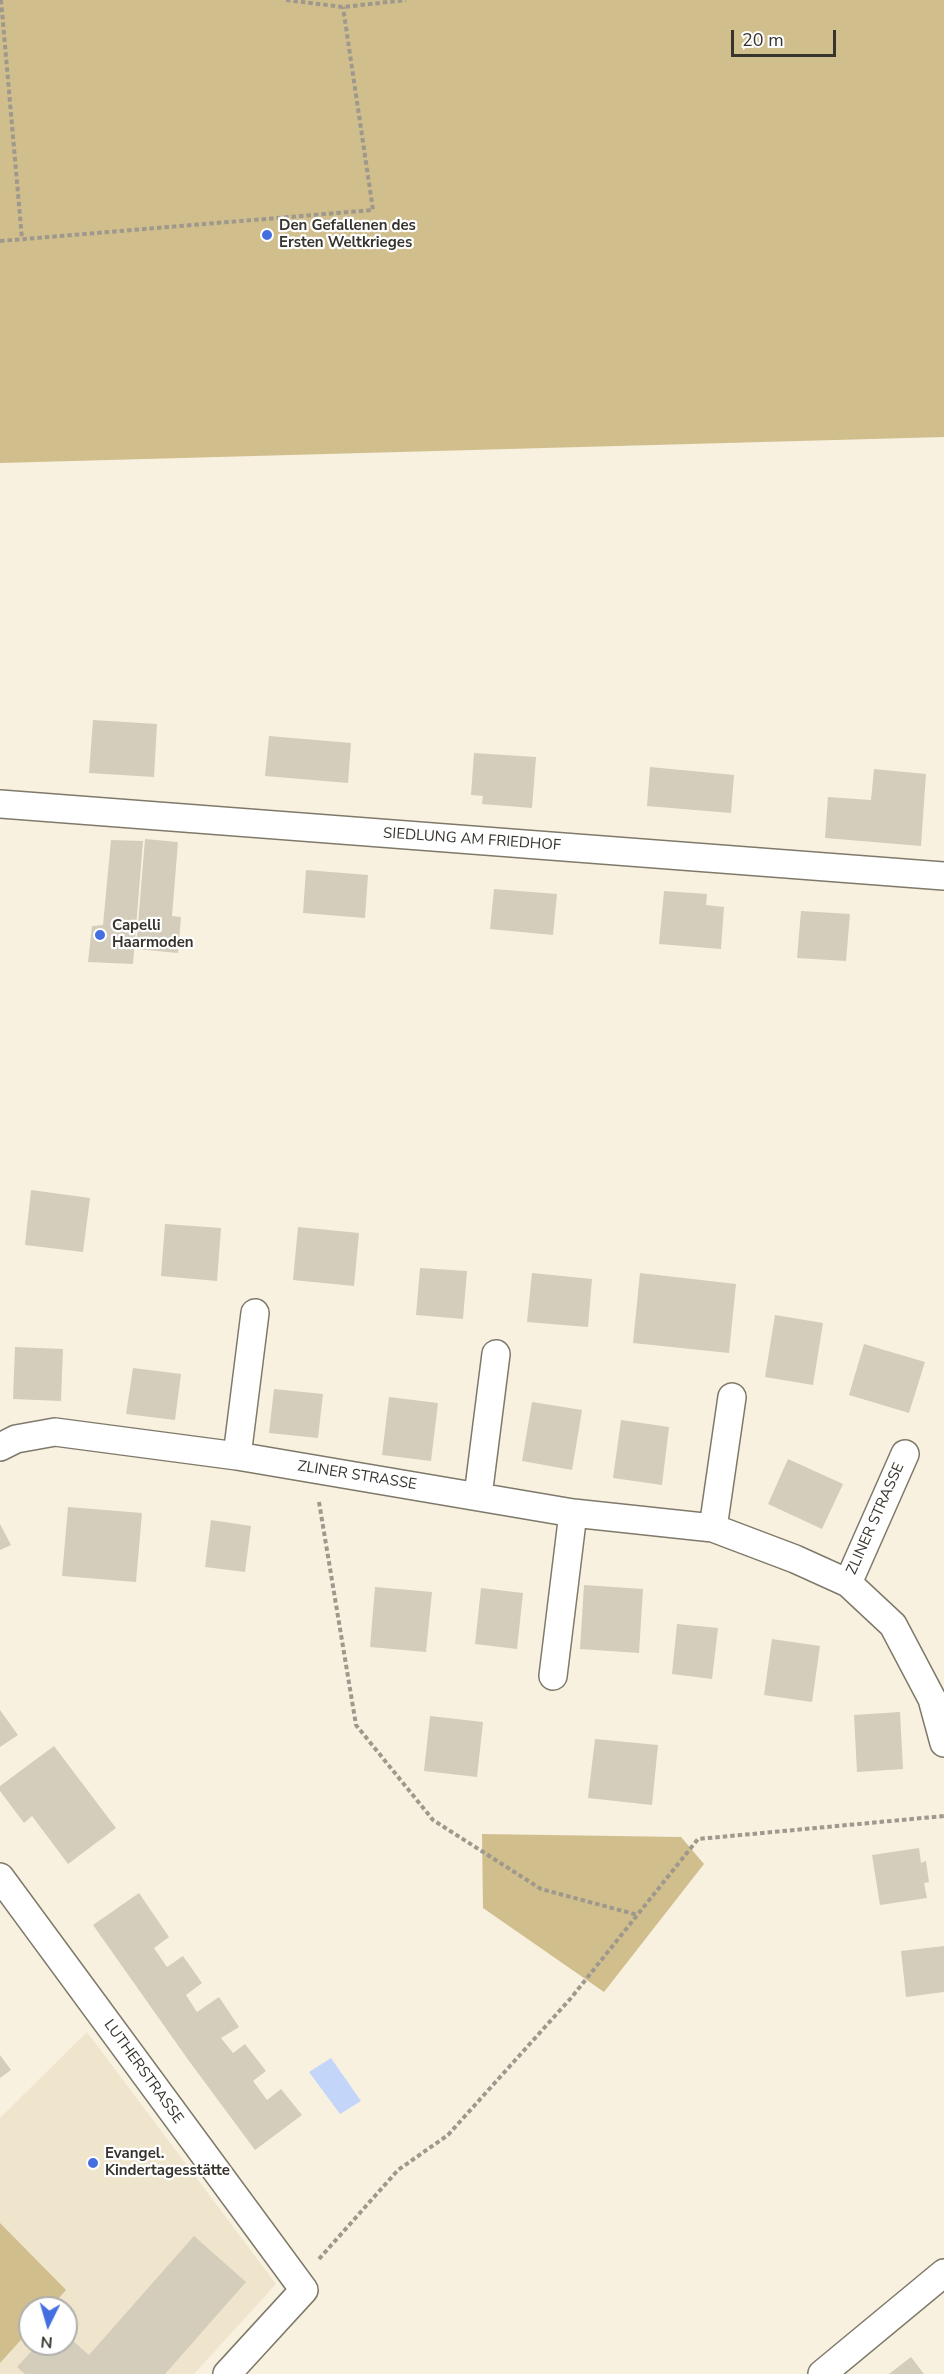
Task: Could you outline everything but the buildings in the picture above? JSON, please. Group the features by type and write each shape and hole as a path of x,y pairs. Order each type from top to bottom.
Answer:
{"street":[{"name":"SIEDLUNG AM FRIEDHOF","path":"0,804 944,876"},
{"path":"237,1456 255,1312"},
{"path":"478,1496 496,1354"},
{"path":"713,1528 732,1397"},
{"name":"ZLINER STRASSE","path":"0,1447 16,1439 55,1432 237,1456 573,1513 713,1528 795,1559 848,1583 892,1625 932,1699 944,1743"},
{"name":"ZLINER STRASSE","path":"848,1583 905,1454"},
{"path":"553,1676 573,1513"},
{"name":"LUTHERSTRASSE","path":"0,1877 298,2282"},
{"path":"822,2374 944,2273"},
{"path":"227,2374 304,2290 298,2282"}],"path":[{"path":"0,0 22,239"},
{"path":"286,0 343,7 406,0"},
{"path":"0,241 373,210 343,7"},
{"path":"313,1469 356,1725 433,1820 541,1889 638,1916"},
{"path":"298,2282 398,2170 448,2135 571,1998 698,1839 944,1816"}],"shaded area":[{"path":"0,0 944,0 944,437 0,463"},
{"path":"482,1834 681,1837 704,1864 604,1992 483,1908"},
{"name":"Evangel. Kindertagesstätte","path":"87,2032 276,2284 194,2374 0,2374 0,2118"},
{"path":"0,2223 66,2290 61,2296 18,2296 18,2343 0,2363"}],"water":[{"path":"331,2058 361,2101 340,2114 309,2072"}],"place":[{"name":"Den Gefallenen des Ersten Weltkrieges","path":"267,235"},
{"name":"Capelli Haarmoden","path":"100,935"},
{"name":"Evangel. Kindertagesstätte","path":"93,2163"}]}
